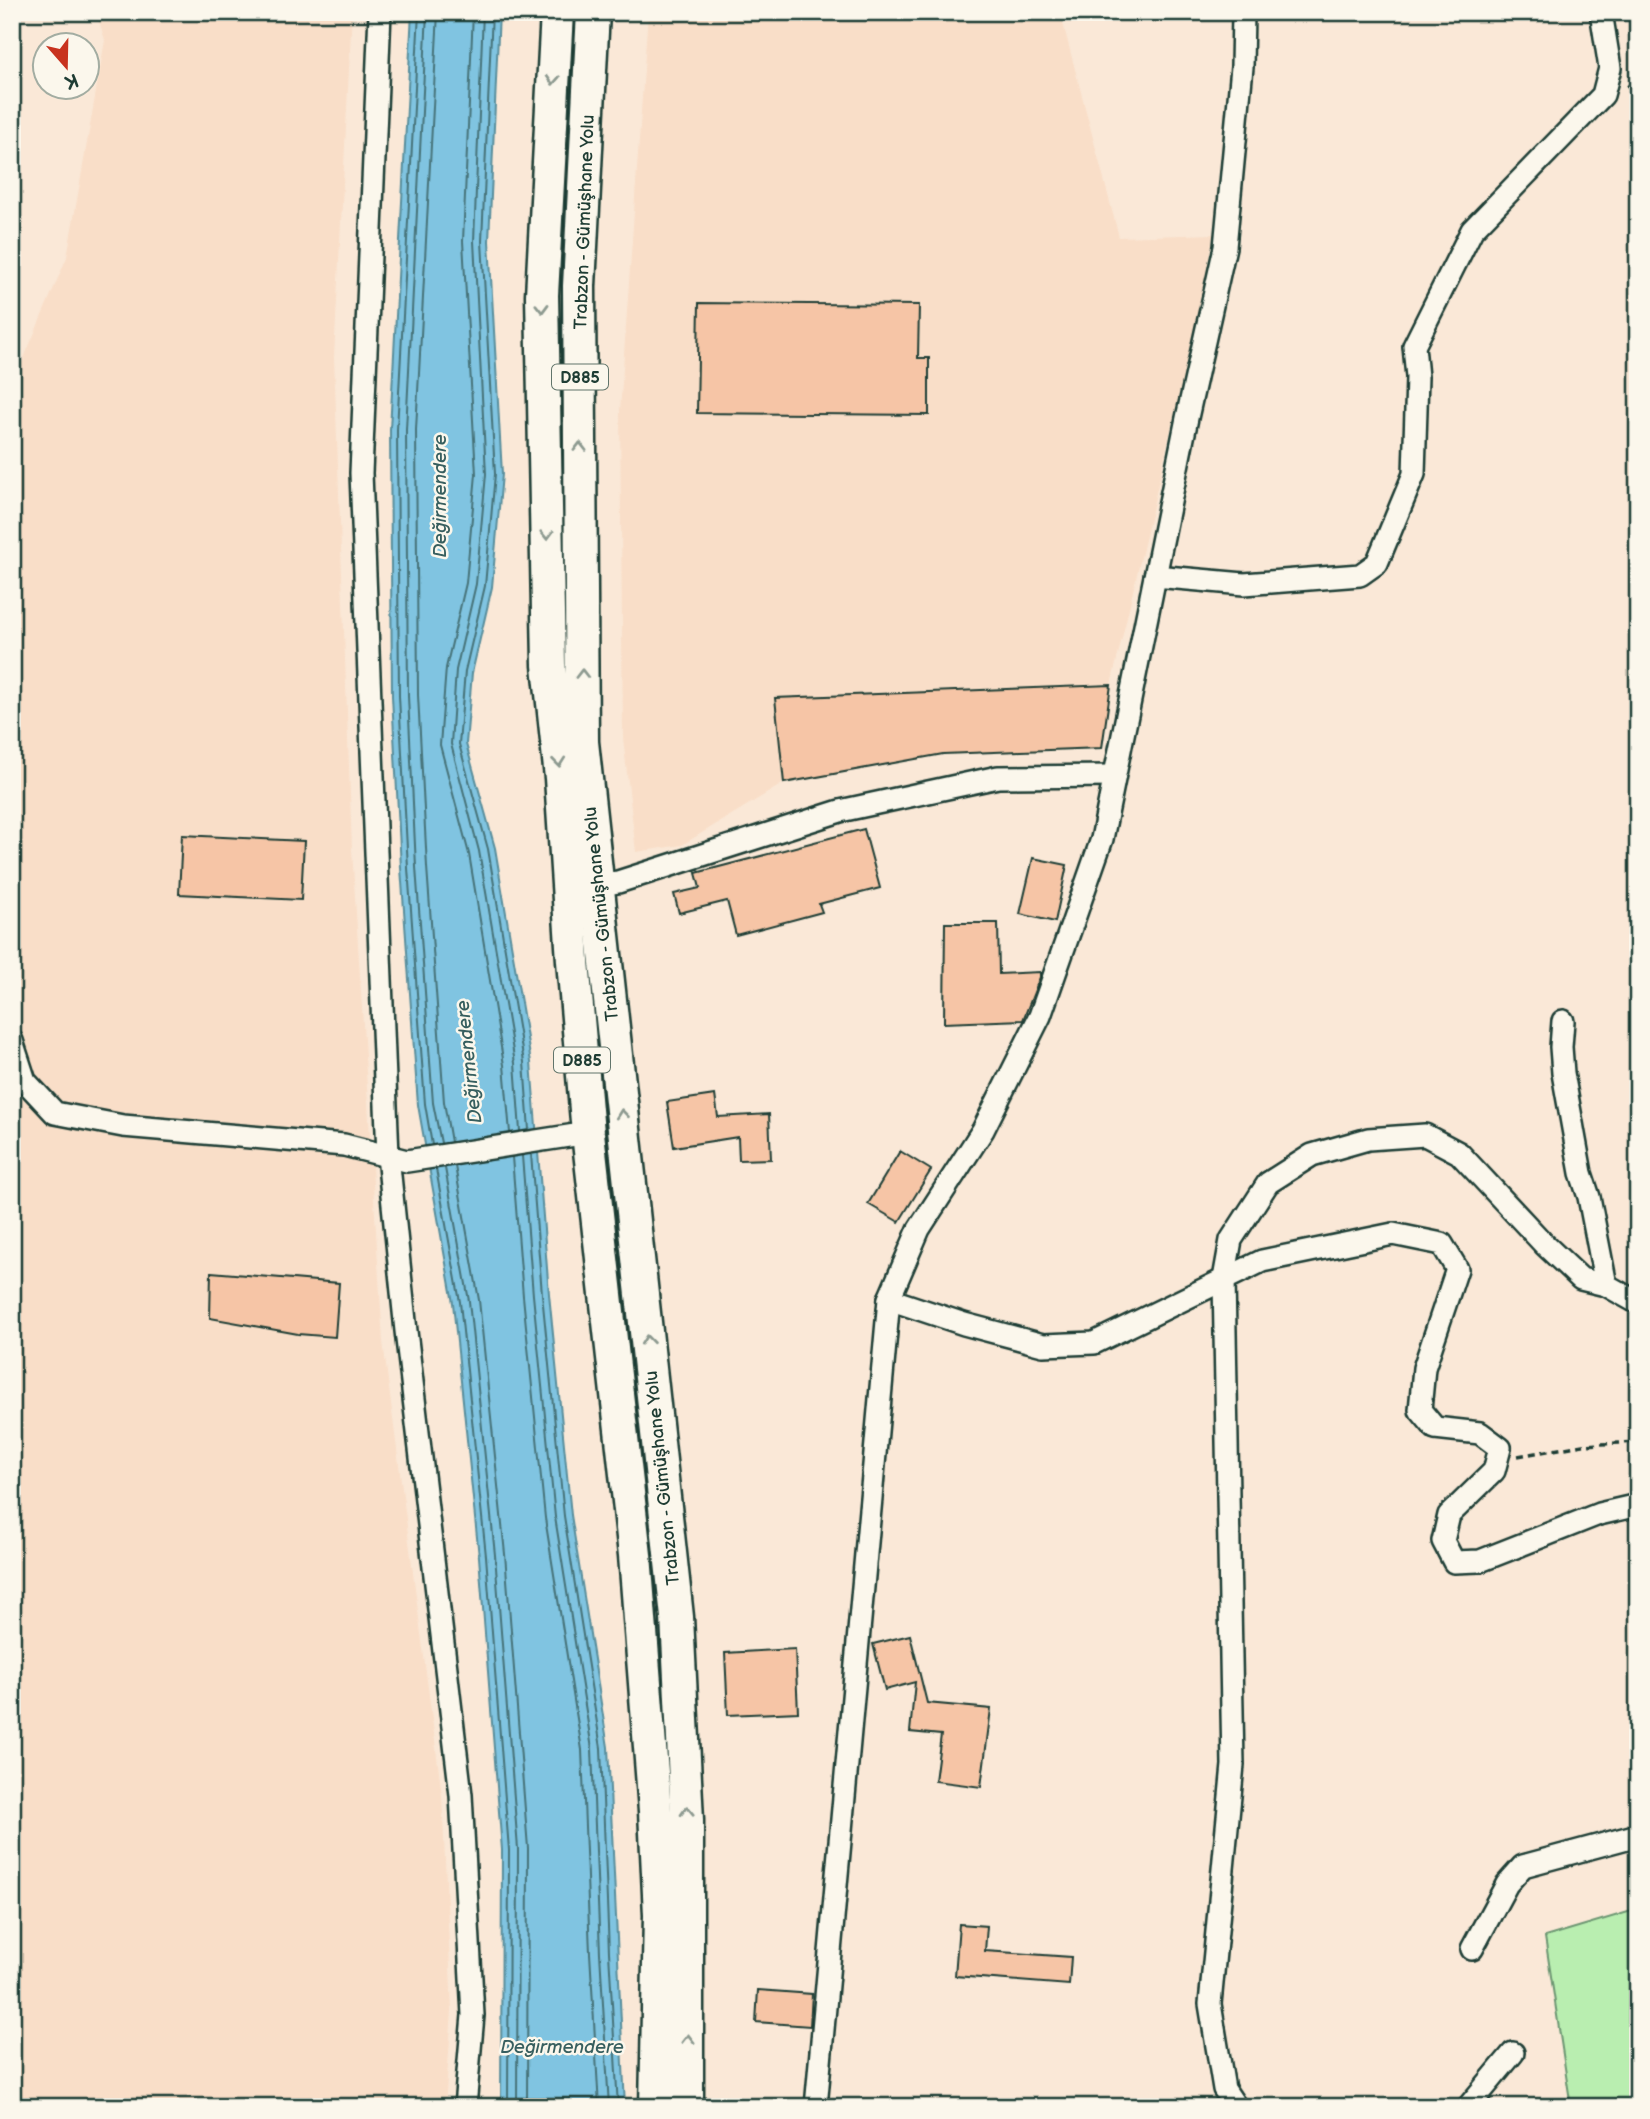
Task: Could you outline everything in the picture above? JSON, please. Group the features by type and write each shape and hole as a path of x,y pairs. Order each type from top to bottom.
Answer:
{"highway":[{"name":"Trabzon - Gümüşhane Yolu","path":"557,12 542,295 549,665 561,778 573,961 576,1135 635,1555 655,1811 660,1915 656,2107"},
{"name":"Trabzon - Gümüşhane Yolu","path":"593,12 579,286 582,729 677,1618 687,1820 687,2107"}],"street":[{"path":"380,12 361,474 406,1331 461,1795 473,2015 465,2107"},
{"path":"816,2107 889,1299 919,1229 983,1130 1040,1016 1102,839 1186,418 1225,247 1242,67 1243,12"},
{"path":"1155,576 1244,583 1360,575 1377,563 1414,474 1417,377 1414,346 1472,230 1603,95 1610,68 1601,12"},
{"path":"598,885 618,882 840,811 998,777 1114,776"},
{"path":"1563,1021 1560,1047 1563,1073 1581,1173 1589,1197 1606,1285"},
{"path":"12,1041 25,1081 55,1113 122,1126 344,1145 398,1158 576,1135"},
{"path":"1236,2107 1224,2089 1210,2004 1233,1765 1224,1279 1231,1240 1268,1183 1312,1155 1368,1139 1425,1135 1459,1153 1544,1244 1581,1279 1606,1285 1638,1303"},
{"path":"889,1299 964,1324 1044,1345 1094,1343 1262,1261 1393,1234 1442,1244 1457,1269 1424,1368 1420,1410 1435,1428 1480,1433 1500,1448 1494,1471 1448,1515 1443,1541 1454,1562 1480,1560 1598,1514 1638,1505"},
{"path":"1472,1949 1507,1884 1523,1866 1638,1835"},
{"path":"1468,2107 1513,2053"}],"path":[{"path":"1494,1471 1518,1456 1527,1454 1583,1445 1638,1443"}],"shaded area":[{"path":"96,12 352,12 334,357 352,849 383,1342 442,1795 452,2011 445,2107 12,2107 12,386 67,257 94,102 102,102 102,57 105,40"},
{"path":"648,12 1060,12 1119,237 1214,234 1111,685 1102,748 943,754 784,783 682,845 636,852 623,738 620,411"}],"green space":[{"path":"1638,1909 1638,2107 1571,2107 1545,1937"}],"water":[{"name":"Değirmendere","path":"412,12 499,12 489,241 502,474 492,587 472,673 466,744 495,848 531,1062 549,1294 571,1515 608,1747 625,2107 501,2107 502,1850 479,1557 453,1303 418,1105 392,696 390,430"}],"building":[{"path":"699,303 919,305 918,358 929,358 929,415 697,413"},
{"path":"1111,685 1102,748 943,754 784,783 775,698"},
{"path":"864,829 880,888 819,904 822,912 736,935 727,901 679,913 674,894 700,888 696,873"},
{"path":"182,835 304,841 301,900 179,894"},
{"path":"1033,858 1067,865 1055,922 1020,914"},
{"path":"945,923 998,923 999,974 1040,972 1023,1020 944,1023"},
{"path":"715,1095 718,1117 769,1114 771,1159 739,1160 738,1137 674,1147 667,1102"},
{"path":"900,1151 931,1170 899,1222 868,1204"},
{"path":"211,1272 339,1283 335,1337 298,1334 210,1318"},
{"path":"910,1635 927,1703 991,1709 981,1787 935,1781 941,1735 910,1732 915,1682 885,1690 873,1644"},
{"path":"795,1649 798,1712 728,1715 725,1653"},
{"path":"959,1924 987,1926 985,1951 1071,1957 1069,1985 955,1976"},
{"path":"758,1990 812,1994 810,2026 756,2022"}]}
